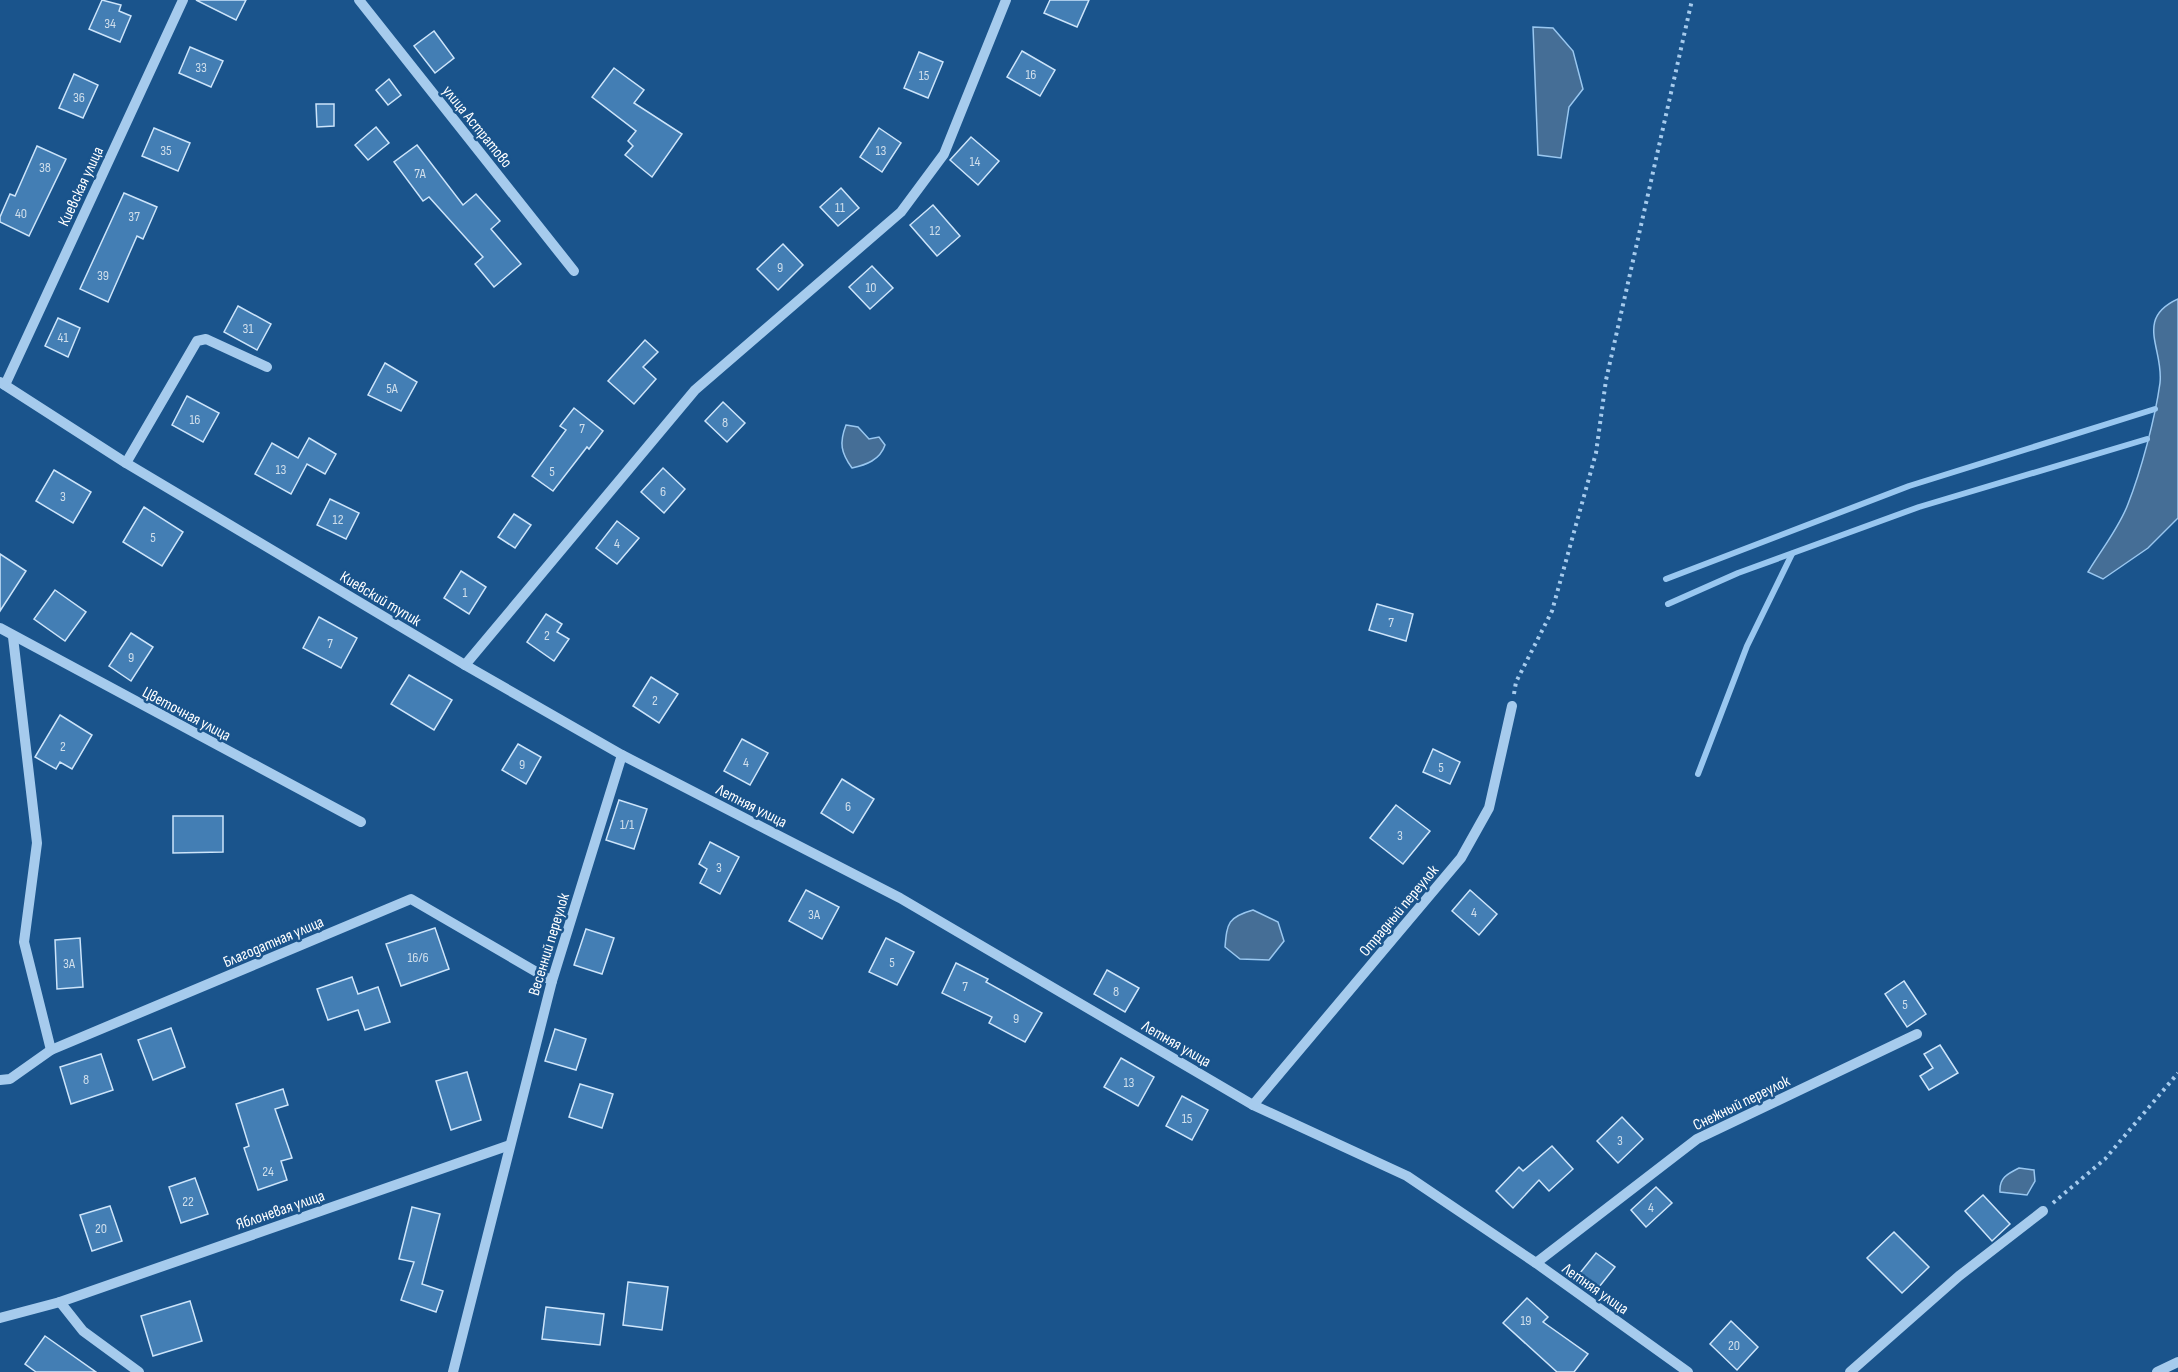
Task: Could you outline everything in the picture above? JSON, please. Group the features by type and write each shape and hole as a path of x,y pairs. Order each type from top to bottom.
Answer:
{"street":[{"name":"Киевская улица","path":"3,384 183,0"},
{"name":"улица Астратово","path":"359,0 574,271"},
{"path":"465,665 695,390 901,212 944,154 1006,0"},
{"path":"126,463 197,341 206,339 267,367"},
{"name":"Киевский тупик","path":"3,384 126,463 465,665 622,755"},
{"name":"Цветочная улица","path":"0,628 361,822"},
{"path":"13,637 37,843 24,942 51,1050"},
{"name":"Отрадный переулок","path":"1254,1105 1461,858 1489,808 1512,706"},
{"name":"Летняя улица","path":"622,755 900,898 1254,1105 1407,1176 1536,1263 1688,1372"},
{"name":"Весенний переулок","path":"453,1372 552,981 622,755"},
{"name":"Благодатная улица","path":"0,1080 10,1079 51,1050 411,899 552,981"},
{"name":"Снежный переулок","path":"1536,1263 1697,1139 1917,1034"},
{"name":"Яблоневая улица","path":"0,1318 60,1302 510,1145"},
{"path":"1850,1372 1959,1276 2043,1211"},
{"path":"60,1302 83,1331 139,1372"},
{"path":"2157,1372 2178,1362"}],"path":[{"path":"1512,706 1516,682 1552,611 1596,453 1606,380 1692,0"},
{"path":"2043,1211 2106,1160 2178,1073"}],"water":[{"path":"1533,27 1553,28 1573,51 1583,89 1569,107 1561,158 1538,155"},
{"path":"2178,299 2178,518 2148,548 2103,579 2088,572 2115,530 2128,504 2143,461 2155,412 2160,370 2154,325 2157,316 2165,307"},
{"path":"846,425 858,427 869,439 879,437 885,445 880,454 867,463 852,468 842,448 842,437"},
{"path":"1253,910 1278,922 1284,941 1269,960 1240,959 1225,947 1230,922 1238,915"},
{"path":"2019,1168 2034,1170 2035,1181 2027,1195 2000,1192 2001,1183 2005,1177"}],"building":[{"path":"102,0 121,5 119,11 131,16 120,42 89,29"},
{"path":"196,0 246,0 236,20"},
{"path":"1050,0 1089,0 1077,27 1044,13"},
{"path":"434,31 454,58 435,73 414,46"},
{"path":"190,47 223,61 211,87 179,73"},
{"path":"1022,51 1055,70 1040,96 1007,77"},
{"path":"919,52 943,62 928,98 904,88"},
{"path":"614,68 644,90 634,103 682,134 652,177 625,155 633,146 628,141 636,131 592,97"},
{"path":"74,74 98,85 83,118 59,108"},
{"path":"389,79 401,95 388,105 376,90"},
{"path":"316,104 334,104 334,126 317,127"},
{"path":"376,127 389,143 368,160 355,145"},
{"path":"154,128 190,143 178,171 142,156"},
{"path":"879,128 901,143 882,172 860,157"},
{"path":"971,137 999,161 978,185 950,160"},
{"path":"417,145 463,205 476,194 500,221 491,229 521,264 494,287 475,264 483,257 429,197 423,201 394,162"},
{"path":"37,146 66,159 29,236 0,222 0,217 10,194 15,196"},
{"path":"841,188 859,208 838,226 820,207"},
{"path":"124,193 157,207 143,239 137,236 108,302 80,289"},
{"path":"933,205 960,236 937,256 910,225"},
{"path":"783,244 803,265 778,290 757,269"},
{"path":"872,266 893,288 870,309 849,287"},
{"path":"238,306 271,324 257,350 224,332"},
{"path":"58,318 80,328 68,357 45,346"},
{"path":"645,340 658,352 643,367 656,379 634,404 608,381"},
{"path":"385,363 417,382 401,411 368,395"},
{"path":"187,396 219,413 203,442 172,425"},
{"path":"723,402 745,423 727,442 705,421"},
{"path":"574,408 603,431 589,449 587,447 553,491 532,476 566,430 560,426"},
{"path":"309,438 336,454 325,474 307,464 291,494 255,474 272,443 298,458"},
{"path":"663,468 685,489 664,513 641,492"},
{"path":"54,470 91,492 73,523 36,501"},
{"path":"330,499 359,513 346,539 317,525"},
{"path":"144,507 183,532 162,566 123,542"},
{"path":"514,514 531,525 515,548 498,537"},
{"path":"617,521 639,538 617,564 596,548"},
{"path":"0,554 26,571 0,611"},
{"path":"461,571 486,587 469,614 444,598"},
{"path":"55,590 86,612 65,641 34,619"},
{"path":"1377,604 1413,614 1406,641 1369,630"},
{"path":"546,614 562,624 557,632 569,639 554,661 527,642"},
{"path":"319,617 357,638 341,668 303,648"},
{"path":"131,633 153,647 131,681 109,666"},
{"path":"409,675 452,700 434,730 391,704"},
{"path":"651,677 678,694 659,723 633,706"},
{"path":"60,715 92,735 72,769 60,762 56,769 35,757"},
{"path":"742,739 768,753 750,785 724,771"},
{"path":"518,744 541,757 526,784 502,770"},
{"path":"1433,749 1460,762 1450,784 1423,772"},
{"path":"842,779 874,799 853,833 821,813"},
{"path":"619,800 647,809 634,849 606,840"},
{"path":"1396,805 1430,831 1403,864 1370,838"},
{"path":"173,816 223,816 223,852 173,853"},
{"path":"710,842 739,857 720,894 700,883 707,869 699,864"},
{"path":"806,890 839,907 822,939 789,921"},
{"path":"1470,890 1497,914 1479,935 1452,911"},
{"path":"435,928 449,969 401,986 386,944"},
{"path":"586,929 614,938 602,974 574,965"},
{"path":"80,938 83,987 57,989 55,940"},
{"path":"886,938 914,952 897,985 869,972"},
{"path":"956,963 988,979 986,982 1042,1013 1025,1042 989,1023 992,1017 942,993"},
{"path":"1107,970 1139,988 1125,1012 1094,994"},
{"path":"352,977 358,994 378,987 390,1022 365,1030 358,1010 328,1020 317,989"},
{"path":"1904,981 1926,1014 1907,1027 1885,994"},
{"path":"171,1028 185,1067 153,1080 138,1040"},
{"path":"555,1029 586,1039 576,1070 545,1061"},
{"path":"1940,1045 1958,1073 1929,1090 1920,1076 1933,1068 1924,1054"},
{"path":"101,1054 113,1090 71,1104 60,1067"},
{"path":"1121,1058 1154,1077 1138,1106 1104,1087"},
{"path":"467,1072 481,1120 451,1130 436,1081"},
{"path":"580,1084 613,1094 602,1128 569,1117"},
{"path":"283,1089 288,1105 275,1109 292,1158 281,1161 287,1180 258,1190 244,1148 249,1146 236,1104"},
{"path":"1182,1096 1208,1110 1192,1140 1166,1126"},
{"path":"1622,1117 1643,1139 1618,1163 1597,1141"},
{"path":"1552,1146 1573,1169 1549,1191 1539,1180 1513,1208 1496,1191 1519,1167 1523,1171"},
{"path":"195,1178 208,1214 181,1223 169,1187"},
{"path":"1656,1187 1672,1203 1646,1227 1631,1210"},
{"path":"1983,1195 2010,1224 1992,1241 1965,1211"},
{"path":"110,1206 122,1241 92,1251 80,1215"},
{"path":"412,1207 440,1214 422,1284 443,1291 436,1312 401,1300 414,1262 399,1259"},
{"path":"1894,1232 1929,1267 1902,1293 1867,1258"},
{"path":"1596,1253 1615,1267 1599,1287 1580,1273"},
{"path":"628,1282 668,1287 662,1330 623,1325"},
{"path":"1527,1298 1548,1317 1543,1322 1588,1354 1574,1372 1557,1372 1503,1323"},
{"path":"190,1301 202,1341 153,1356 141,1316"},
{"path":"546,1307 604,1314 600,1345 542,1339"},
{"path":"1731,1321 1758,1347 1737,1370 1710,1344"},
{"path":"45,1336 96,1372 36,1372 25,1364"}],"waterway":[{"path":"1666,579 1909,486 2155,409"},
{"path":"1668,604 1738,573 1919,507 2147,439"},
{"path":"1698,774 1747,646 1792,554"}]}
